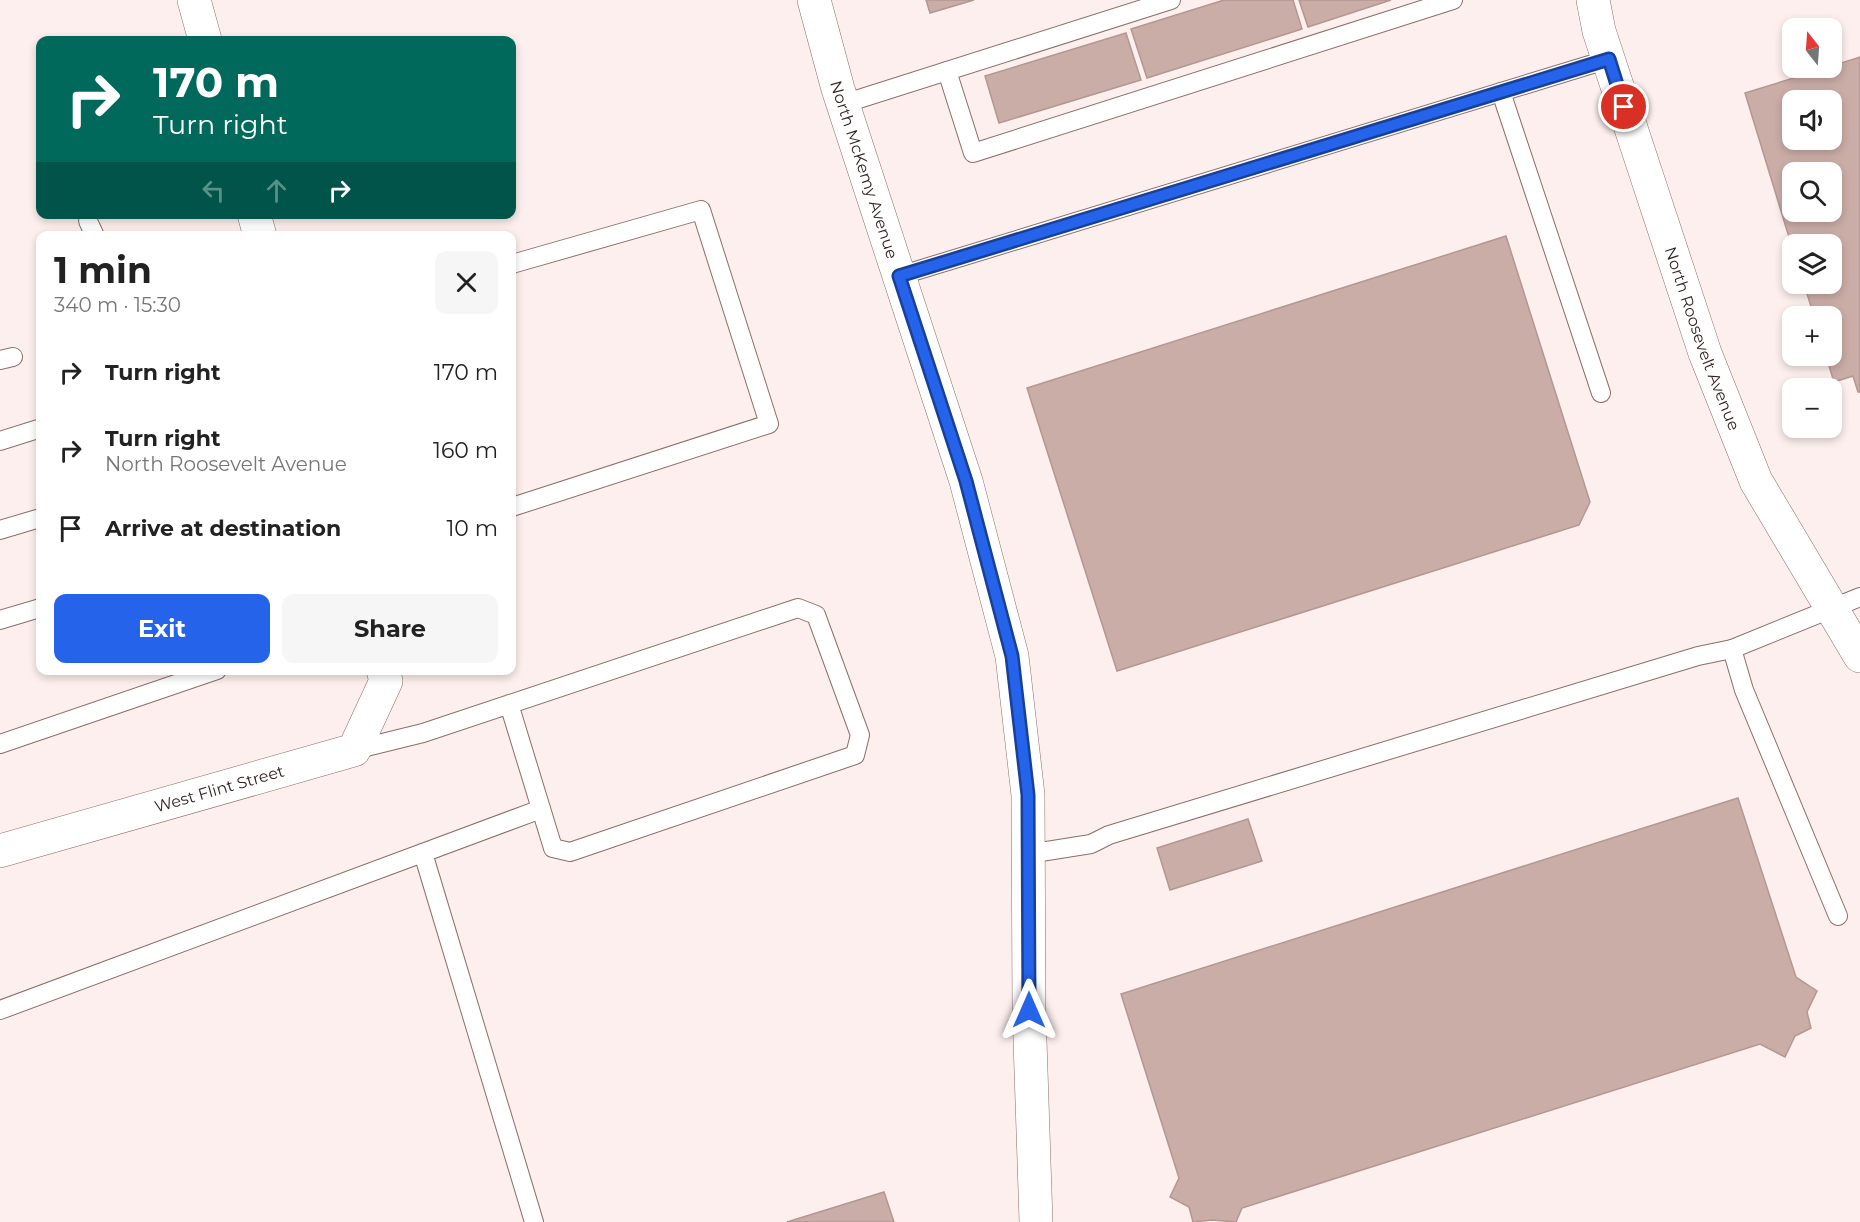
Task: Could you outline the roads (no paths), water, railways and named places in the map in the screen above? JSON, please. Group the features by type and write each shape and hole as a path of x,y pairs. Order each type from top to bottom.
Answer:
{"street":[{"path":"194,0 204,36"},
{"name":"North McKemy Avenue","path":"814,0 843,104 966,481 1012,656 1028,795 1029,1010 1036,1222"},
{"name":"North Roosevelt Avenue","path":"1593,0 1599,31 1705,353 1756,482 1846,604 1860,656"},
{"path":"354,750 386,681 384,675"},
{"name":"West Flint Street","path":"0,852 354,750"}],"lane":[{"path":"843,104 1171,0"},
{"path":"947,72 973,153 1453,0"},
{"path":"899,276 1609,59"},
{"path":"1501,92 1601,393"},
{"path":"516,263 701,210 769,424 516,506"},
{"path":"0,441 36,430"},
{"path":"0,530 36,519"},
{"path":"1028,854 1091,844 1109,835 1698,656 1732,649 1846,604"},
{"path":"354,750 423,733 509,704 798,608 816,615 860,735 855,755 570,852 553,848 509,704"},
{"path":"0,620 36,609"},
{"path":"1732,649 1744,690 1838,916"},
{"path":"0,744 203,675"},
{"path":"0,1010 541,809"},
{"path":"423,853 534,1222"}]}
